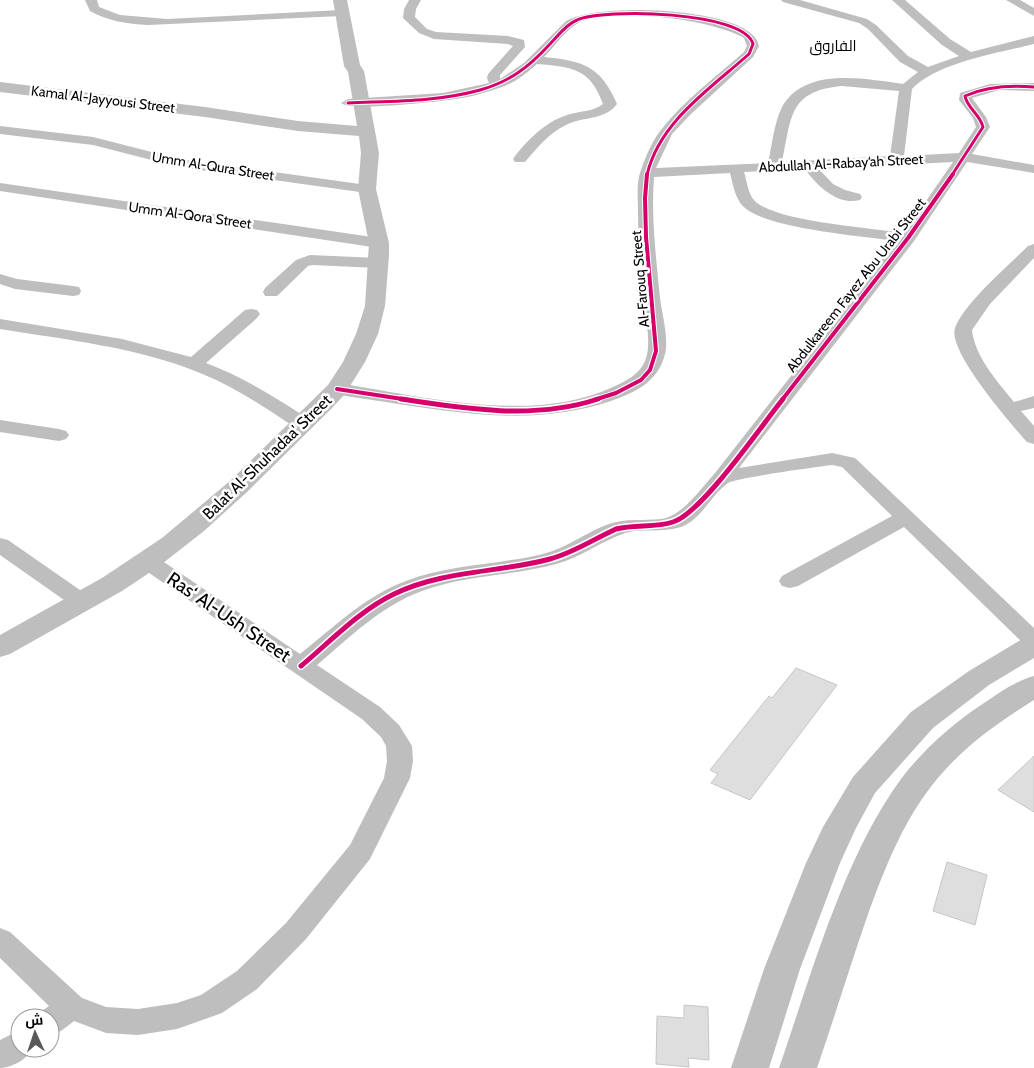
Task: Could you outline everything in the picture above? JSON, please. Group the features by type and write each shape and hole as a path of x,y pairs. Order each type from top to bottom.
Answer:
{"street":[{"path":"91,0 94,9 106,16 166,22 340,6"},
{"path":"415,0 410,9 409,18 423,31 434,35 491,38 520,43 520,47 494,74 493,78 497,85"},
{"path":"787,0 863,21 872,27 904,59 926,71"},
{"path":"898,0 946,42 970,57"},
{"path":"1012,0 1034,13"},
{"name":"Balat Al-Shuhadaa' Street","path":"0,647 82,602 148,561 216,508 337,389 354,362 367,334 375,306 379,253 367,178 357,155 355,103 347,74 352,66 340,6"},
{"name":"Al-Farouq Street","path":"337,389 466,407 537,411 571,407 601,400 631,386 647,374 654,360 657,348 646,237 645,198 647,173 656,150 666,132 686,111 750,54 754,46 748,35 739,29 710,21 632,12 588,16 569,24 535,60 512,78 497,85 445,96 355,103"},
{"path":"897,159 906,88 909,82 926,71 1034,40"},
{"path":"520,159 548,129 572,118 605,109 610,104 594,76 583,67 535,60"},
{"path":"774,167 789,106 804,92 814,86 840,82 906,88"},
{"name":"Kamal Al-Jayyousi Street","path":"0,87 205,112 270,122 357,128"},
{"name":"Abdulkareem Fayez Abu Urabi Street","path":"300,666 377,604 408,588 454,574 553,558 596,537 627,526 663,525 683,518 722,478 908,238 938,196 983,126 982,118 967,103 965,96 985,89 1000,87 1034,87"},
{"name":"Umm Al-Qura Street","path":"0,130 93,141 179,163 367,178"},
{"name":"Abdullah Al-Rabay‘ah Street","path":"647,173 963,157 1034,169"},
{"path":"809,165 822,184 831,191 854,197"},
{"path":"736,169 748,204 759,212 790,220 908,238"},
{"name":"Umm Al-Qora Street","path":"0,188 379,253"},
{"path":"1034,249 980,305 967,322 963,332 966,345 1008,409 1034,438"},
{"path":"271,292 302,263 310,260 379,253"},
{"path":"0,279 15,284 72,291"},
{"path":"194,364 251,314"},
{"path":"0,324 127,345 194,364 264,398 303,424"},
{"path":"1008,409 1034,402"},
{"path":"0,426 59,435"},
{"path":"722,478 832,459 848,462 1034,643 979,678 922,720 864,785 840,827 823,863 782,969 750,1068"},
{"path":"790,581 904,518"},
{"path":"0,544 82,602"},
{"name":"Ras‘ Al-Ush Street","path":"60,1014 138,1022 177,1016 211,1004 247,980 296,931 360,852 398,778 399,746 390,731 371,713 148,561"},
{"path":"798,1068 851,912 880,842 900,806 922,774 953,742 1008,701 1034,686"},
{"name":"Ras‘ Al-Ush Street","path":"0,940 55,1008"}],"building":[{"path":"796,668 837,685 750,800 711,783 718,774 710,770 769,696 772,698"},
{"path":"1034,756 1034,812 998,790"},
{"path":"947,862 987,875 975,925 933,911"},
{"path":"684,1005 708,1007 709,1060 688,1058 689,1067 656,1064 657,1016 684,1018"}],"cycle path":[{"path":"337,389 441,405 514,411 550,409 584,404 616,393 641,380 648,373 655,358 657,348 646,237 645,198 647,173 656,150 666,132 686,111 749,54 753,44 748,35 732,27 713,22 662,14 611,13 576,20 564,29 528,66 506,81 498,84 462,94 424,100 348,103"},
{"path":"301,666 346,627 382,600 414,586 453,575 511,567 550,559 616,529 627,526 663,525 683,518 722,477 908,238 938,196 983,127 982,122 968,104 965,96 973,92 999,87 1034,87"}],"district":[{"name":"الفاروق","path":"833,46"}]}
